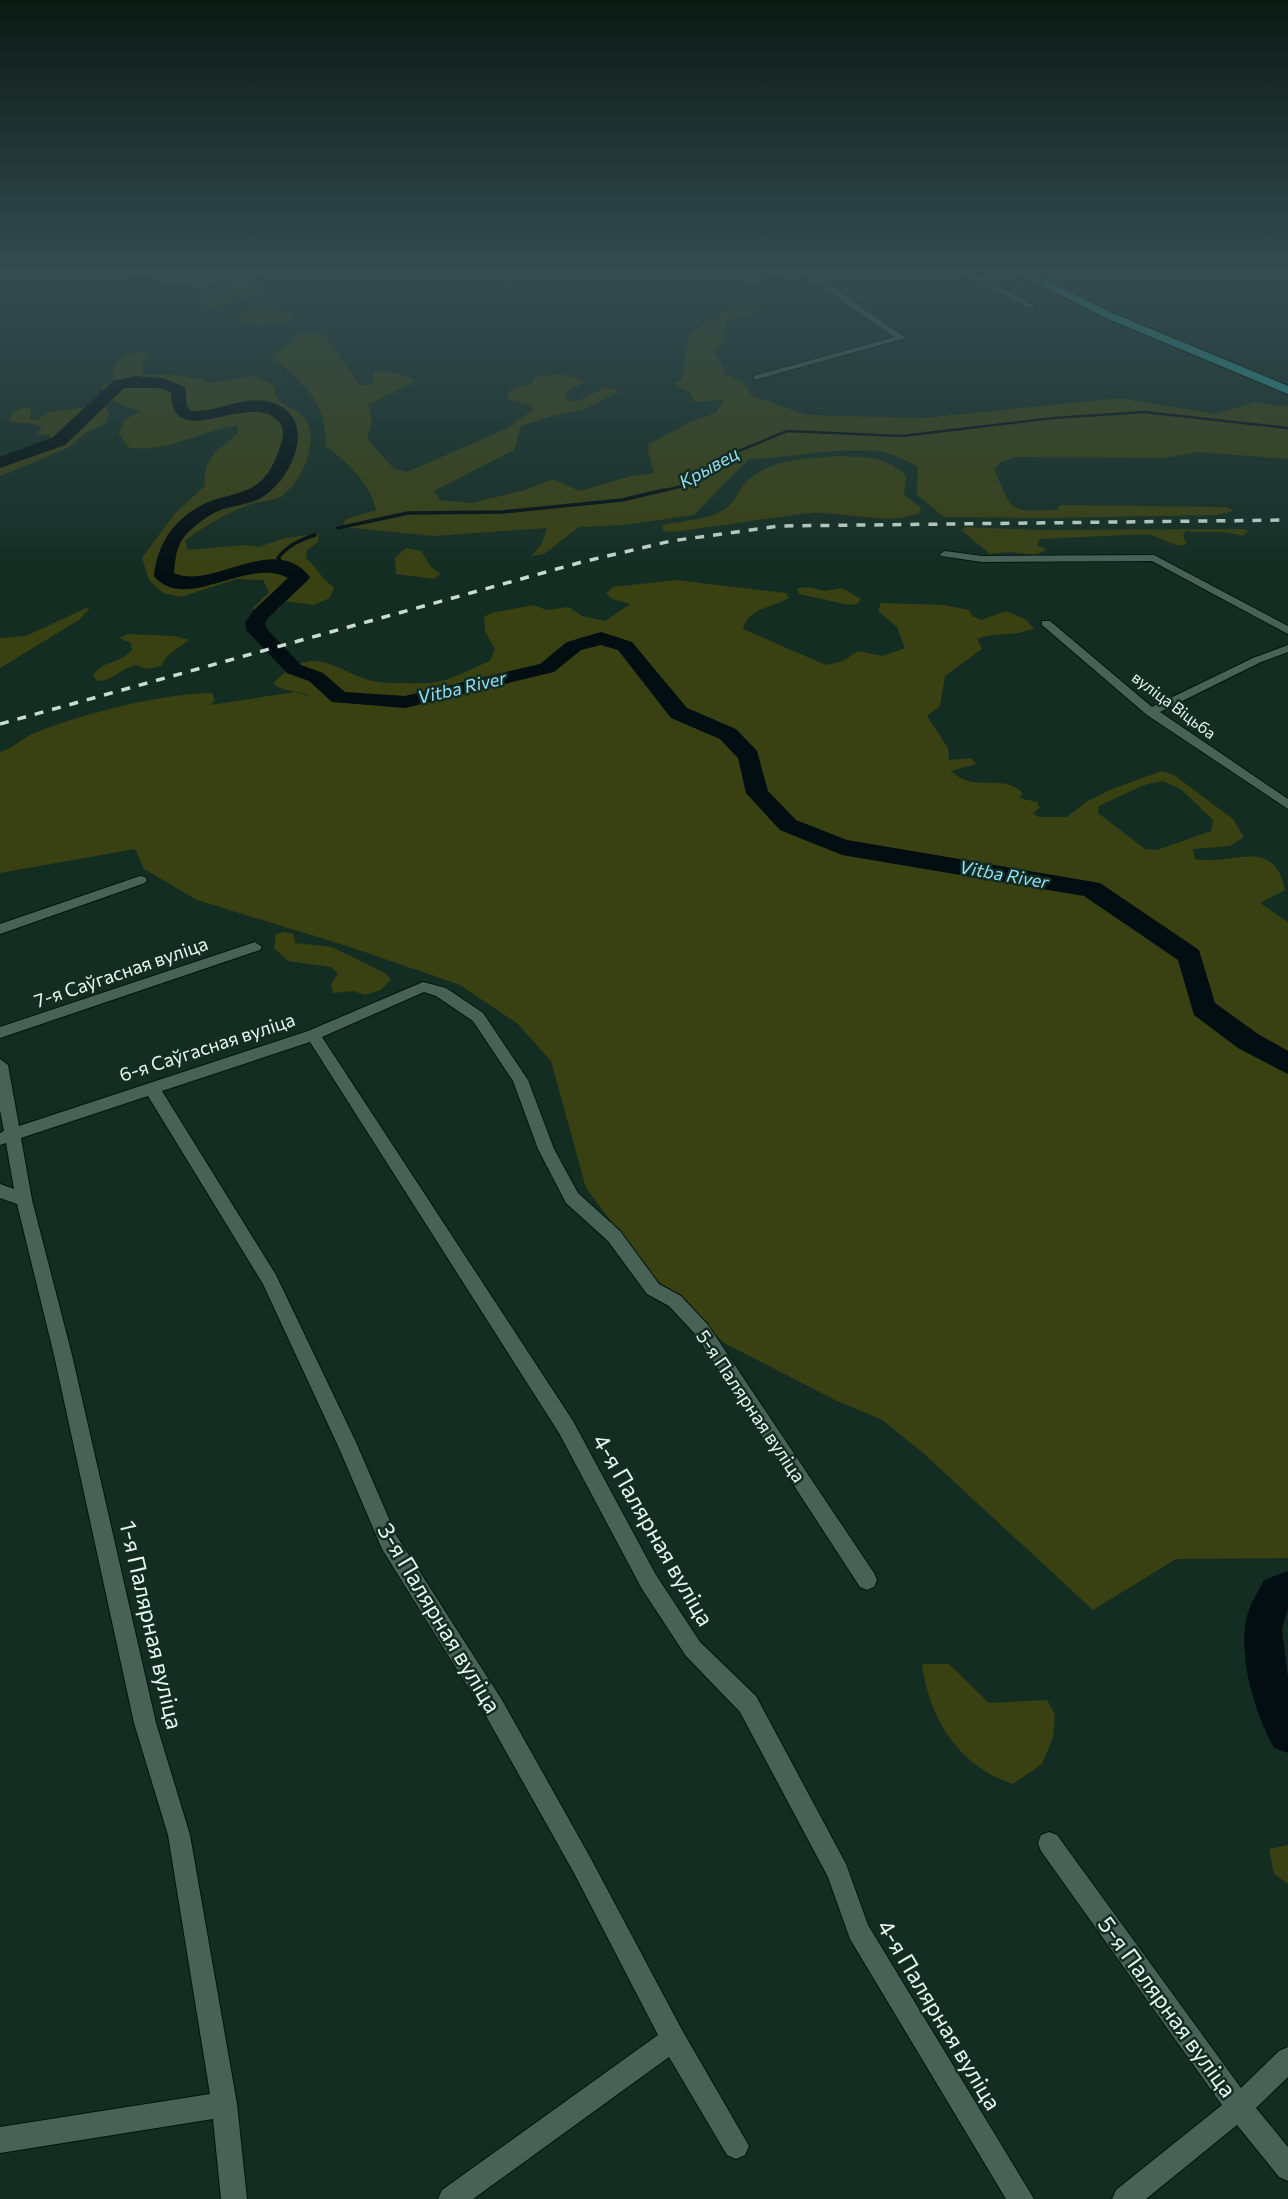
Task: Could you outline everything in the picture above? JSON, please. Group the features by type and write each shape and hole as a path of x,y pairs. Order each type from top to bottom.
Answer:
{"main road":[{"path":"1241,371 1288,390"}],"street":[{"path":"757,378 784,371"},
{"path":"945,554 982,559 1154,558 1288,631"},
{"name":"вуліца Віцьба","path":"1046,623 1151,712 1288,805"},
{"path":"1151,712 1288,648"},
{"path":"0,929 140,880"},
{"name":"7-я Саўгасная вуліца","path":"0,1032 254,947"},
{"name":"6-я Саўгасная вуліца","path":"6,1136 313,1035 423,986"},
{"name":"5-я Палярная вуліца","path":"423,986 441,992 478,1017 520,1080 546,1149 572,1198 614,1236 653,1289 675,1301 702,1330 867,1580"},
{"name":"4-я Палярная вуліца","path":"313,1035 566,1427 649,1582 693,1649 748,1704 838,1872 859,1931 1021,2199"},
{"name":"1-я Палярная вуліца","path":"0,1065 6,1136 63,1355 145,1723 179,1835 224,2104 234,2199"},
{"name":"3-я Палярная вуліца","path":"151,1087 270,1280 348,1446 389,1542 494,1708 582,1865 673,2039 736,2146"},
{"path":"0,1191 24,1200"},
{"name":"5-я Палярная вуліца","path":"1049,1843 1240,2107 1288,2168"},
{"path":"451,2199 673,2039"},
{"path":"1125,2199 1240,2107 1288,2060"},
{"path":"0,2140 224,2104"}],"green space":[{"path":"112,371 143,371 143,375 172,375 210,383 253,376 274,385 280,401 303,416 310,432 307,458 295,483 276,499 252,504 225,515 185,541 188,550 244,545 259,547 284,538 319,534 318,542 307,550 306,558 334,587 330,598 313,605 285,601 278,610 259,612 253,608 269,592 263,580 237,579 181,597 163,593 149,580 142,558 175,513 205,486 209,461 238,433 237,425 156,447 129,448 119,434 124,420 140,411 106,399 102,386 115,379"},
{"path":"289,371 350,371 360,385 372,385 373,372 395,373 415,381 368,405 372,422 367,439 394,469 407,472 506,429 534,409 508,399 507,393 515,387 532,384 533,379 559,375 585,382 568,391 565,397 568,401 580,401 605,387 620,391 585,409 521,426 514,450 434,491 440,500 472,503 525,490 553,479 579,491 631,476 654,473 649,444 692,421 715,413 724,400 694,402 690,391 678,387 674,382 682,381 684,371 724,371 725,374 744,383 751,395 806,415 924,418 1120,398 1215,414 1255,402 1281,407 1288,405 1288,459 1197,452 1165,458 1016,457 1001,462 994,469 1010,502 1020,509 1057,510 1060,505 1227,507 1234,511 1218,515 1045,518 944,517 917,495 918,466 881,452 844,450 749,459 694,515 624,525 579,527 544,554 531,556 541,545 547,528 434,536 342,527 346,519 376,510 373,500 357,474 326,446 322,416 317,404 303,384"},
{"path":"23,407 31,408 30,419 37,420 49,412 106,407 109,414 105,424 87,432 68,448 0,476 0,457 50,440 50,435 37,434 42,427 10,421 12,413"},
{"path":"836,456 874,458 898,469 906,476 904,495 920,507 921,512 895,518 809,513 674,532 663,531 662,525 707,517 725,509 748,480 767,468 789,461"},
{"path":"966,527 1037,530 1245,529 1248,532 1242,536 1186,531 1183,536 1187,544 1178,546 1149,534 1040,539 1037,545 1047,550 1035,555 1010,552 990,554 961,530"},
{"path":"406,548 421,551 431,567 441,574 433,579 396,574 395,558"},
{"path":"676,580 786,593 789,598 755,613 743,629 826,665 843,661 858,651 883,656 905,648 897,627 878,611 881,603 944,605 969,610 972,616 981,620 1006,611 1025,619 1034,628 1020,633 977,639 982,649 945,676 940,706 927,716 948,748 949,760 971,758 976,764 951,771 969,781 1014,787 1023,793 1019,798 1037,802 1040,808 1033,813 1039,817 1067,817 1086,802 1112,789 1162,771 1174,775 1233,819 1244,837 1230,846 1193,849 1195,859 1250,856 1272,863 1280,873 1285,890 1260,903 1288,922 1288,1558 1176,1559 1093,1610 922,1452 882,1420 835,1400 724,1343 651,1274 586,1188 551,1061 518,1024 460,985 353,948 197,900 144,869 135,849 0,873 0,752 32,734 96,713 145,701 192,694 212,693 215,700 210,705 295,692 312,697 273,684 290,669 304,662 330,664 373,681 432,683 445,680 490,661 495,649 485,631 484,617 491,613 534,605 546,610 569,607 582,616 605,621 630,604 612,599 606,593 613,587","holes":["1163,781 1182,790 1213,820 1211,831 1157,850 1145,849 1098,813 1099,806 1144,785"]},
{"path":"809,587 825,591 842,588 861,599 857,604 849,605 799,594 797,588"},
{"path":"86,608 89,609 79,620 0,668 0,638 26,636"},
{"path":"128,634 174,636 189,640 167,656 161,666 132,666 109,679 98,681 93,676 96,671 132,650 131,643 119,638"},
{"path":"276,934 294,934 295,943 332,947 385,973 391,979 381,990 365,995 353,991 333,993 331,984 338,974 331,967 288,961 274,948"},
{"path":"922,1664 949,1664 989,1703 1047,1700 1055,1715 1053,1737 1042,1764 1013,1784 977,1765 962,1752 939,1721 931,1703"},
{"path":"1288,1845 1288,1884 1274,1874 1269,1849"}],"waterway":[{"name":"Vitba River","path":"0,463 59,441 119,384 135,381 162,383 179,390 179,407 186,415 207,415 255,405 270,408 283,417 291,430 287,453 273,479 260,492 247,498 210,508 180,531 169,549 164,576 179,583 195,583 265,565 283,567 300,577 260,615 255,623 257,631 294,669 316,677 339,698 405,702 547,668 574,646 601,638 625,646 679,713 728,734 749,756 757,793 788,825 842,847 1091,889 1190,956 1203,1008 1248,1041 1288,1064"},
{"name":"Крывец","path":"657,492 683,486 717,460 787,431 902,436 1054,418 1144,412 1288,428"},
{"name":"Крывец","path":"338,528 408,513 502,512 622,500 664,490"},
{"name":"Крывец","path":"286,569 278,558 282,553 315,535"},
{"name":"Vitba River","path":"1288,1589 1277,1593 1266,1615 1264,1629 1266,1660 1273,1695 1288,1734"}],"railway":[{"path":"0,724 582,562 671,541 779,526 1288,520"}]}
